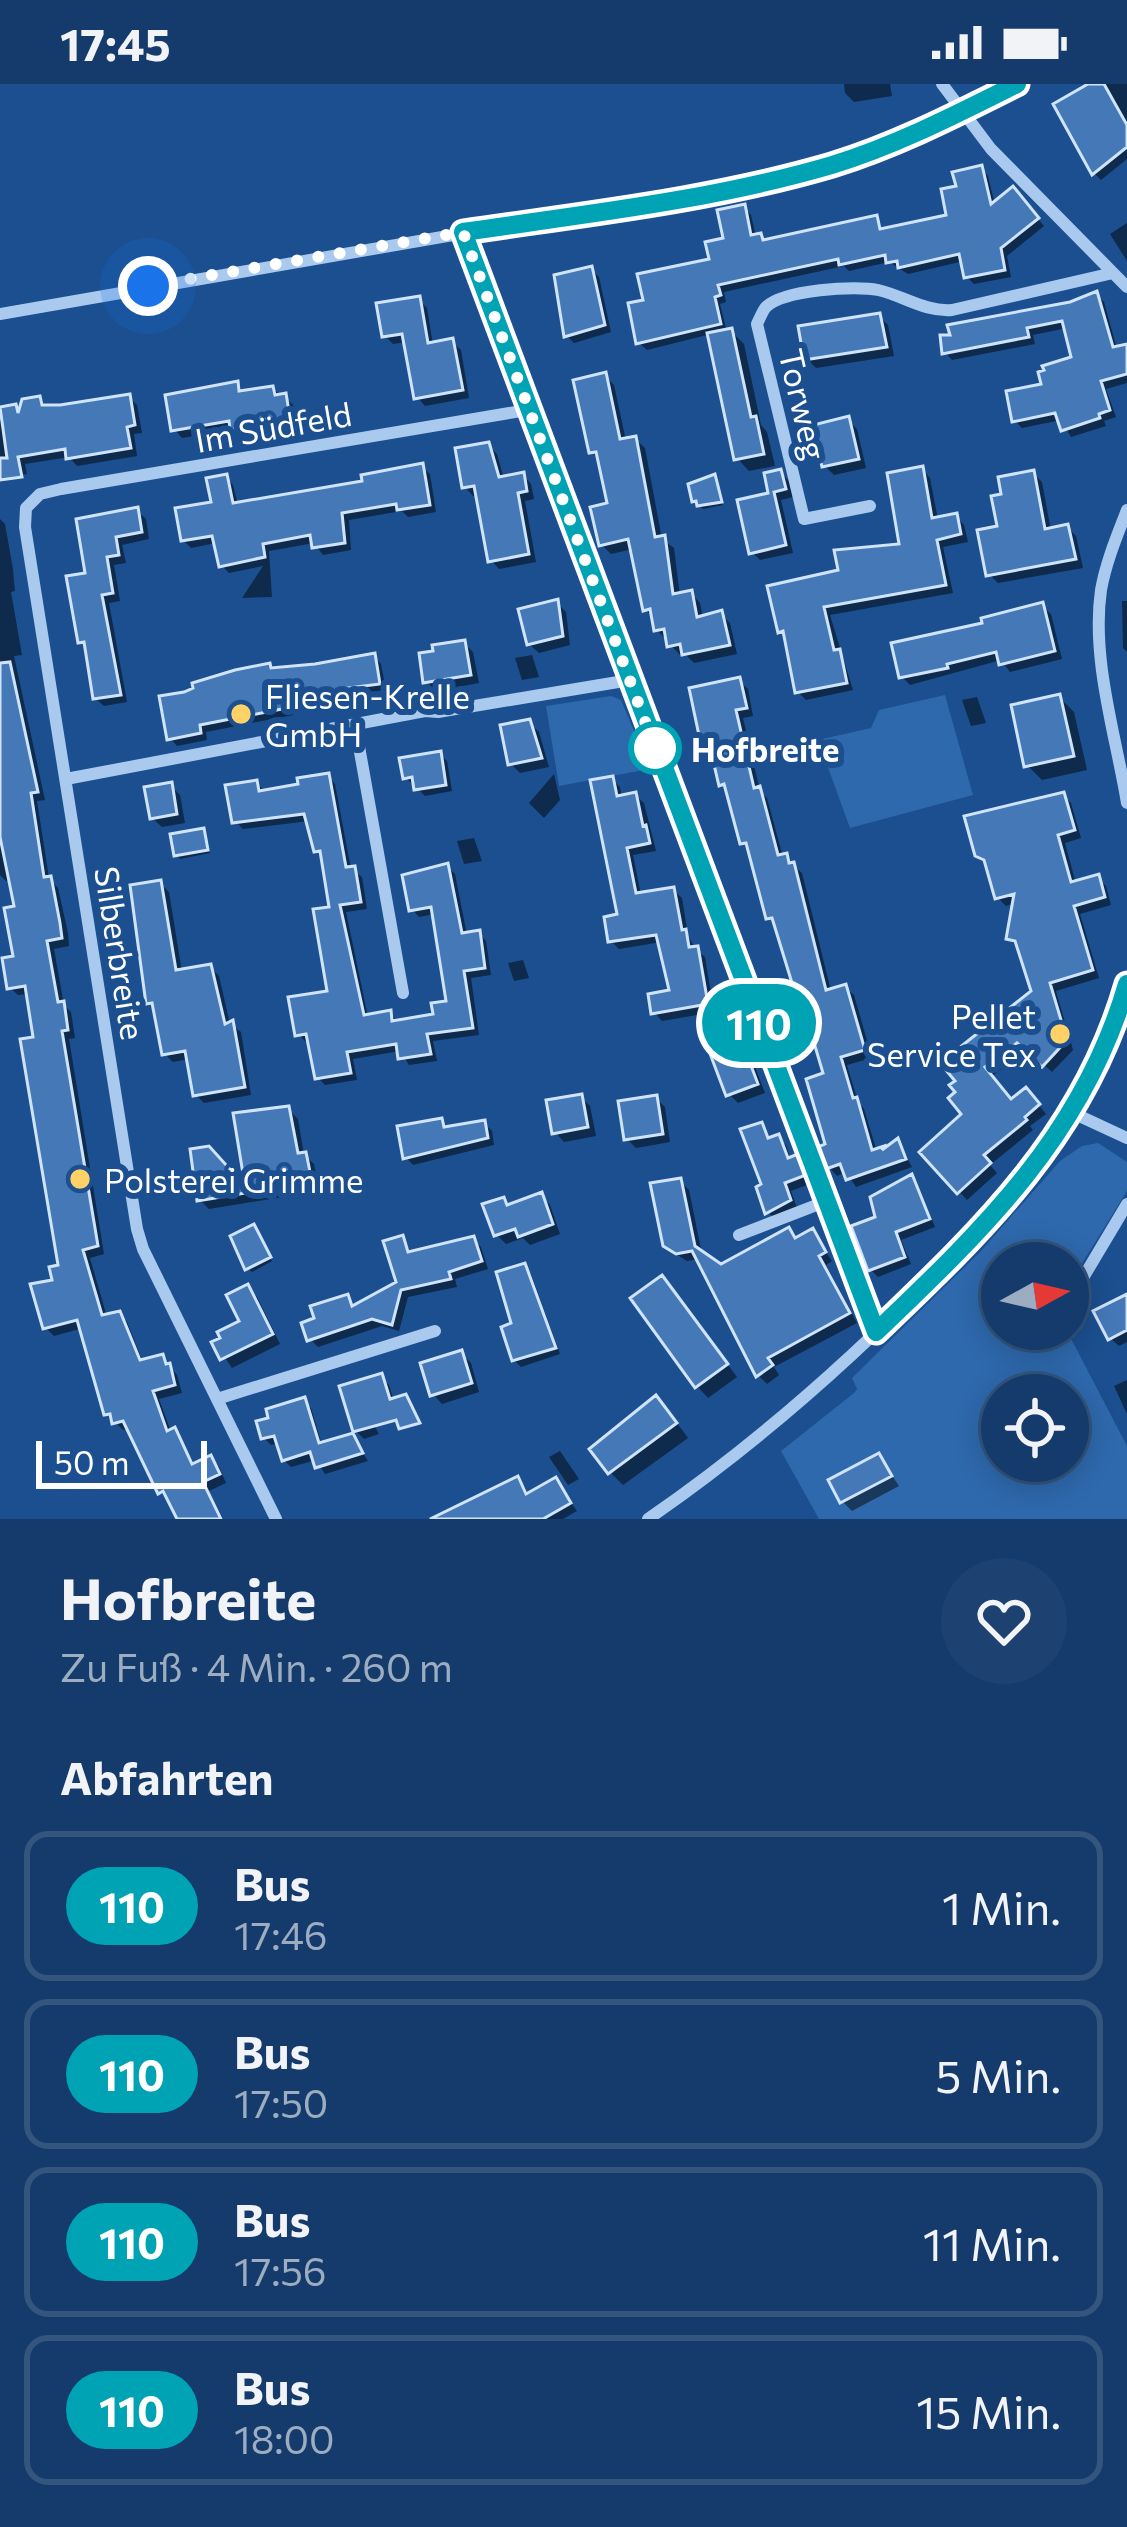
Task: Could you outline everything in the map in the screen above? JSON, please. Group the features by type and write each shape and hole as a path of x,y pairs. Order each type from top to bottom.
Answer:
{"street":[{"path":"942,84 991,149 1127,287"},
{"path":"0,314 694,195 830,165 882,148 1017,84"},
{"path":"463,232 876,1332"},
{"name":"Torweg","path":"870,506 804,519 758,324 764,308 778,299 860,287 936,311 952,310 1113,273"},
{"name":"Im Südfeld","path":"30,501 62,489 527,410"},
{"name":"Silberbreite","path":"30,501 26,527 137,1229 276,1519"},
{"path":"1127,510 1102,589 1100,617 1101,650 1127,803"},
{"path":"66,779 355,724 630,680"},
{"path":"355,724 403,993"},
{"path":"648,1519 764,1432 876,1332 1015,1190 1073,1113 1108,1042 1127,984"},
{"path":"1073,1113 1127,1138"},
{"path":"739,1235 827,1201"},
{"path":"1089,1268 1127,1204"},
{"path":"217,1399 435,1331"}],"shaded area":[{"path":"945,695 973,795 850,828 818,740 871,728 879,710"},
{"name":"Hofbreite","path":"611,696 621,700 637,738 632,741 649,769 559,786 546,706"},
{"path":"1098,1143 1127,1162 1127,1191 1089,1252 1089,1242 989,1242 1060,1161 1082,1146"},
{"path":"981,1251 981,1350 1077,1350 1127,1446 1127,1519 819,1519 781,1451 854,1393 852,1378"}],"building":[{"path":"1088,84 1104,84 1127,125 1127,147 1092,175 1053,104"},
{"path":"982,165 991,204 1013,186 1039,218 1001,248 1005,270 964,278 959,254 898,268 897,261 886,263 885,255 839,265 838,259 718,285 721,295 715,297 721,324 636,344 628,303 643,300 637,274 709,259 705,242 723,238 717,210 745,204 751,235 761,233 763,240 877,215 880,229 946,215 941,189 956,186 952,172"},
{"path":"592,266 605,325 564,337 554,275"},
{"path":"1097,291 1113,347 1127,344 1127,374 1101,381 1110,410 1099,414 1100,418 1061,431 1055,413 1012,422 1006,391 1041,384 1038,372 1044,370 1042,366 1071,357 1062,321 1027,328 1029,337 942,354 940,335 950,335 947,325 1070,302"},
{"path":"420,296 428,343 453,338 463,390 414,399 402,334 382,337 376,303"},
{"path":"880,313 887,347 804,360 798,326"},
{"path":"732,328 764,454 734,460 707,333"},
{"path":"606,372 620,439 636,436 655,537 665,535 673,594 692,590 697,617 722,610 730,645 682,655 680,644 667,647 664,629 654,631 650,609 643,611 628,539 599,546 590,507 607,503 596,452 589,453 573,380"},
{"path":"238,381 239,391 273,386 275,395 286,393 290,418 230,430 229,421 171,431 165,395"},
{"path":"130,394 135,425 127,427 131,448 66,459 65,449 18,457 22,477 0,480 0,458 7,458 0,407 16,404 18,413 22,399 40,396 42,405 60,405"},
{"path":"849,416 859,459 822,467 813,425"},
{"path":"489,442 499,477 524,472 527,491 518,493 529,554 488,562 474,486 462,488 455,448"},
{"path":"423,463 430,505 397,510 396,504 342,513 345,543 312,548 310,535 263,544 265,557 219,567 212,536 181,541 175,508 211,502 206,478 227,474 233,503 362,481 361,475"},
{"path":"923,466 932,518 957,513 961,534 937,540 946,585 824,607 847,683 795,693 783,631 778,633 767,586 838,570 834,550 899,544 887,473"},
{"path":"781,469 786,489 774,492 786,545 749,554 737,500 768,493 764,473"},
{"path":"1034,470 1045,529 1068,524 1076,559 986,576 977,530 997,526 991,496 1001,494 998,477"},
{"path":"715,474 722,502 697,506 688,484"},
{"path":"138,507 142,532 116,537 119,555 107,557 113,593 102,595 121,695 93,699 66,576 85,573 76,519"},
{"path":"558,599 563,636 527,645 518,609"},
{"path":"1043,602 1055,651 999,665 996,652 899,678 891,643 982,623 981,618"},
{"path":"465,640 471,675 423,683 419,653 433,651 432,645"},
{"path":"375,653 380,684 285,696 287,708 200,725 201,733 167,740 159,696 270,663 271,668 315,664"},
{"path":"10,662 38,792 31,793 44,877 51,876 62,938 47,941 58,1002 64,1001 68,1030 62,1031 98,1246 83,1250 102,1315 120,1311 140,1360 163,1354 166,1364 170,1363 175,1385 153,1391 167,1431 175,1427 192,1464 211,1455 220,1474 203,1482 221,1519 177,1519 163,1491 158,1494 123,1421 112,1424 110,1414 104,1415 77,1320 43,1329 30,1284 52,1280 49,1267 58,1265 20,1039 33,1037 25,986 7,989 2,958 13,956 4,908 14,906 0,837 0,663"},
{"path":"740,677 747,708 736,710 754,788 760,786 778,855 787,853 789,863 794,862 826,990 846,984 865,1050 841,1057 853,1098 857,1097 872,1150 884,1146 882,1150 898,1138 906,1159 846,1180 840,1164 826,1169 818,1147 825,1144 806,1079 823,1073 801,999 787,1003 782,986 792,983 772,918 766,919 746,843 740,844 709,743 701,745 689,688"},
{"path":"1060,694 1074,756 1024,767 1011,705"},
{"path":"530,719 542,758 508,765 500,725"},
{"path":"441,751 446,785 414,790 412,777 403,779 399,758"},
{"path":"329,773 346,867 355,866 361,902 340,905 364,1015 391,1010 392,1021 433,1014 431,1003 446,1001 431,907 409,911 402,875 448,863 462,933 480,930 485,968 464,971 473,1028 427,1034 431,1054 398,1059 396,1044 347,1052 351,1073 315,1079 306,1034 295,1036 288,997 327,991 313,909 329,907 320,851 314,852 304,814 232,823 225,785 257,780 259,791"},
{"path":"613,776 617,796 636,792 650,843 627,848 636,893 674,887 682,930 686,929 689,947 698,946 708,1004 651,1014 648,994 669,990 656,935 608,942 604,917 617,914 590,780"},
{"path":"172,782 177,814 150,819 144,787"},
{"path":"1064,792 1075,830 1058,835 1071,882 1099,874 1105,897 1074,906 1093,970 1050,983 1067,1040 1042,1067 1017,1043 985,1067 1011,1099 1026,1087 1040,1104 984,1155 991,1163 957,1194 919,1152 961,1114 948,1098 955,1092 949,1085 955,1081 940,1063 1031,991 1015,941 1006,939 1014,894 995,899 984,860 975,856 964,816"},
{"path":"204,828 208,850 174,856 170,834"},
{"path":"161,880 176,970 211,964 225,1024 233,1020 245,1087 193,1096 185,1051 162,1055 152,1003 146,1004 130,885"},
{"path":"741,1039 758,1084 726,1096 709,1051"},
{"path":"582,1094 588,1127 552,1134 546,1100"},
{"path":"657,1095 663,1134 624,1140 618,1101"},
{"path":"289,1106 298,1153 306,1152 312,1182 197,1201 190,1149 209,1146 245,1186 233,1113"},
{"path":"442,1118 444,1127 485,1120 488,1138 403,1159 397,1126"},
{"path":"762,1122 768,1138 779,1134 788,1158 798,1154 806,1175 785,1183 791,1200 765,1214 756,1187 761,1184 740,1129"},
{"path":"912,1174 930,1219 896,1232 905,1257 868,1271 851,1226 875,1217 870,1197"},
{"path":"681,1178 695,1246 721,1264 789,1227 795,1238 813,1228 826,1252 819,1256 850,1313 768,1358 773,1365 756,1377 692,1251 676,1254 663,1246 650,1183"},
{"path":"542,1192 553,1224 518,1237 515,1229 494,1236 482,1204 504,1197 507,1205"},
{"path":"254,1224 271,1257 245,1270 230,1236"},
{"path":"403,1235 408,1252 474,1236 482,1261 449,1272 451,1279 401,1290 392,1325 372,1319 307,1341 301,1323 314,1318 310,1306 348,1294 352,1306 396,1282 383,1241"},
{"path":"525,1263 556,1348 512,1361 501,1327 511,1323 496,1272"},
{"path":"662,1275 728,1364 695,1388 630,1298"},
{"path":"248,1284 273,1334 220,1360 211,1342 220,1338 217,1332 239,1321 226,1295"},
{"path":"1127,1294 1127,1330 1108,1340 1093,1311"},
{"path":"462,1350 472,1383 430,1396 420,1363"},
{"path":"382,1373 390,1399 406,1394 420,1423 399,1429 396,1420 353,1432 339,1386"},
{"path":"656,1395 677,1423 608,1474 589,1449"},
{"path":"305,1397 319,1443 353,1433 363,1453 315,1468 310,1452 282,1461 274,1436 261,1439 256,1421 268,1418 266,1409"},
{"path":"879,1453 892,1476 840,1503 828,1480"},
{"path":"518,1476 526,1494 556,1477 571,1503 543,1519 430,1519"}],"bus line":[{"name":"110","path":"1017,84 882,148 830,165 694,195 463,232 876,1332 1015,1190 1073,1113 1108,1042 1127,984"}],"place":[{"name":"Fliesen-Krelle GmbH","path":"241,714"},
{"name":"Hofbreite","path":"655,748"},
{"name":"Pellet Service Tex","path":"1060,1034"},
{"name":"Polsterei Grimme","path":"80,1179"}],"route":[{"path":"148,286 463,232 655,748"}]}
